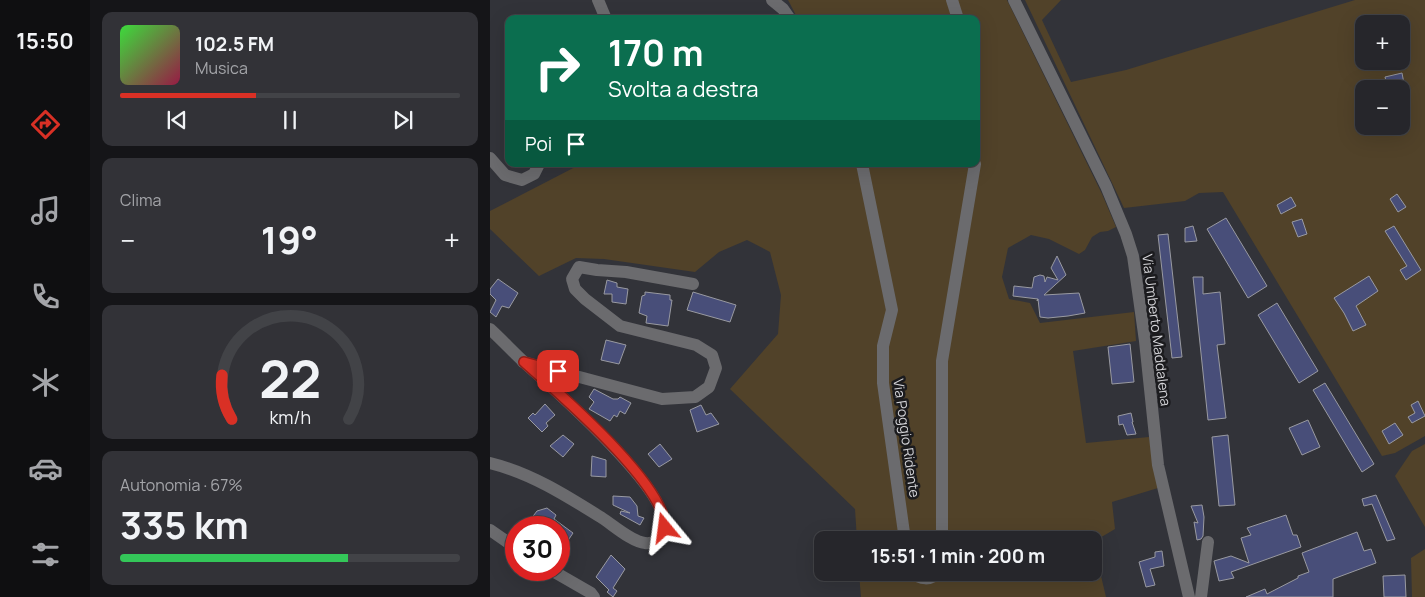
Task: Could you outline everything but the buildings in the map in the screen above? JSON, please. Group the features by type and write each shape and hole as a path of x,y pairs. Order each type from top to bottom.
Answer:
{"street":[{"path":"598,0 604,15"},
{"path":"772,0 783,8 787,15"},
{"path":"952,0 957,15"},
{"name":"Via Umberto Maddalena","path":"1014,0 1106,186 1133,256 1145,341 1158,466 1189,597"},
{"path":"490,158 505,175 522,180 534,174 538,167"},
{"name":"Via Poggio Ridente","path":"863,167 892,310 883,346 883,384 905,531"},
{"name":"Via Poggio Ridente","path":"942,531 942,361 974,167"},
{"path":"524,362 662,399 694,397 709,387 716,368 712,355 696,345 620,326 585,299 575,289 572,279 579,267 626,272 693,284"},
{"path":"490,329 600,432 620,454 659,506 665,522 663,535 651,543 636,541 602,518 526,475 490,463"},
{"path":"490,530 505,540"},
{"path":"1201,597 1208,542"},
{"path":"570,581 591,593 594,597"}],"shaded area":[{"path":"788,0 1007,0 1102,194 1116,227 1100,232 1092,237 1085,250 1079,254 1049,239 1031,235 1008,248 1002,277 1009,299 1030,303 1040,323 1134,312 1136,341 1073,351 1086,443 1149,437 1158,488 1112,502 1115,529 1102,537 1102,531 856,531 855,509 730,389 778,334 781,295 770,252 747,240 719,252 695,272 604,259 576,258 539,276 490,229 490,211 575,167 980,167 980,15 796,15"},
{"path":"1025,0 1061,0 1042,20 1071,82 1126,70 1355,0 1425,0 1425,436 1395,453 1382,456 1223,192 1199,193 1185,201 1124,208"},
{"path":"1425,444 1425,527 1395,476 1412,451"},
{"path":"1425,549 1425,597 1412,597 1411,558"},
{"path":"1102,580 1106,597 861,597 860,581"}],"route":[{"path":"558,371 524,362 600,432 620,454 659,506 665,522 665,528"}]}
